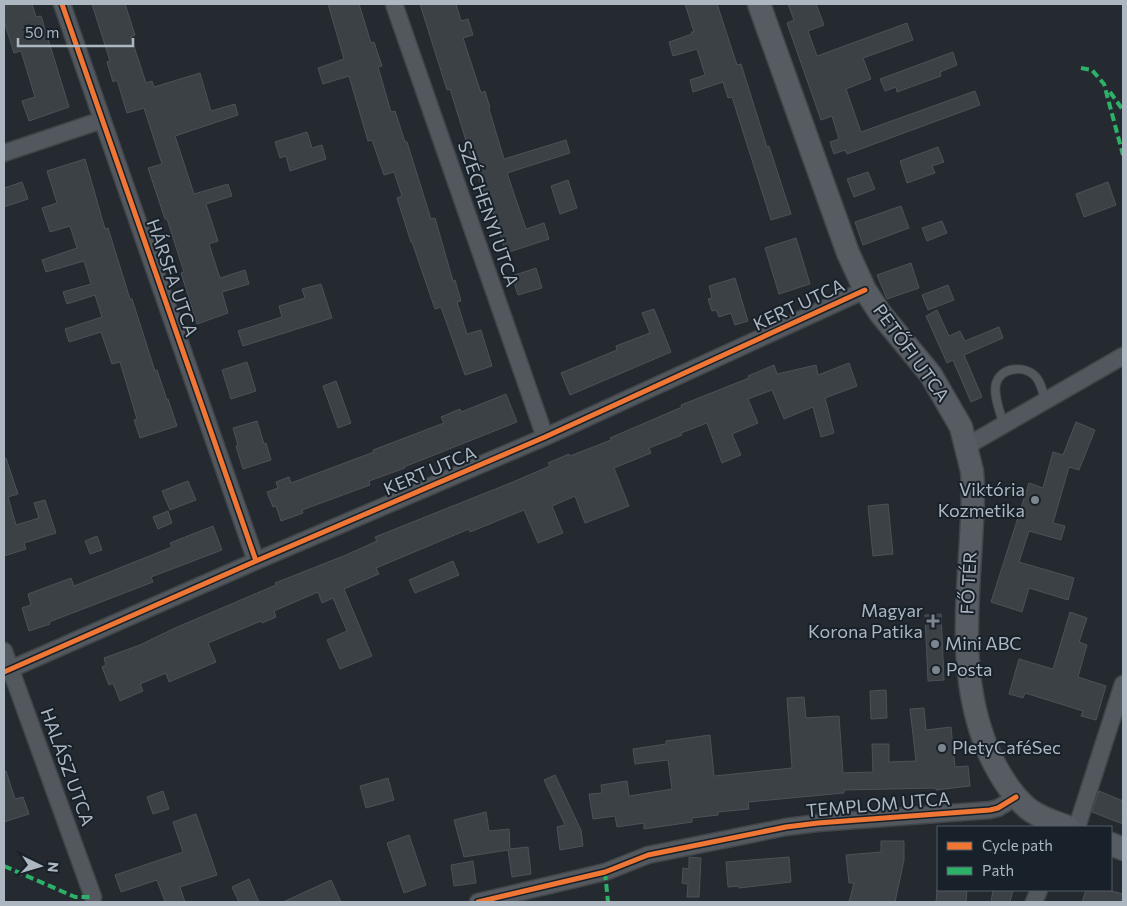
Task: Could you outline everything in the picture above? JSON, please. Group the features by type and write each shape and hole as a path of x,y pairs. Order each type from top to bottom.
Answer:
{"main road":[{"name":"PETŐFI UTCA","path":"759,4 848,253 865,290 880,312 931,375 961,427 965,447"},
{"name":"FŐ TÉR","path":"965,447 972,472 973,493 966,644 968,673 977,720 985,745 1002,780 1025,807 1056,825"}],"street":[{"name":"HÁRSFA UTCA","path":"62,4 256,561"},
{"name":"SZÉCHENYI UTCA","path":"394,4 545,437"},
{"path":"4,153 102,120"},
{"name":"KERT UTCA","path":"7,670 545,437 865,290"},
{"path":"965,447 1123,356"},
{"name":"HALÁSZ UTCA","path":"4,651 7,670 95,901"},
{"path":"1077,826 1123,684"},
{"name":"TEMPLOM UTCA","path":"478,902 605,872 648,855 786,827 990,810 998,808 1016,796"}],"lane":[{"path":"1004,426 995,389 996,381 1002,374 1017,369 1026,370 1034,374 1039,381 1045,400"}],"building":[{"path":"4,4 32,4 36,17 41,16 69,107 29,121 22,101 35,97 21,51 14,53 4,21"},
{"path":"92,4 125,4 135,35 131,37 146,83 152,81 154,87 200,73 211,111 235,104 238,115 175,136 194,194 228,184 232,196 206,204 218,241 209,244 220,278 245,270 249,284 222,292 228,313 197,324 181,273 184,272 148,168 162,164 144,108 127,113 117,80 113,82 107,62 110,61"},
{"path":"328,4 359,4 371,43 374,42 382,66 378,67 391,112 395,111 405,142 407,142 431,219 435,218 453,281 455,280 461,301 457,302 467,334 481,330 492,366 465,375 441,307 435,309 411,242 397,198 402,196 394,172 384,175 372,140 368,141 349,76 323,84 318,68 344,59"},
{"path":"420,4 456,4 461,21 468,19 473,35 463,38 481,93 485,91 504,159 566,140 570,153 507,173 526,229 544,223 549,239 506,253 487,193 484,194 472,160 450,89 447,90"},
{"path":"685,4 717,4 737,65 741,64 767,147 769,146 791,214 771,220 732,97 728,98 723,82 693,92 690,80 705,75 697,49 673,56 669,42 694,32"},
{"path":"788,4 816,4 824,25 808,31 817,56 907,23 913,40 863,58 871,79 846,89 861,132 975,91 980,105 847,154 845,150 834,154 830,142 839,139 832,116 821,120 787,23 794,20"},
{"path":"953,52 957,65 940,72 941,76 897,92 896,87 885,91 880,79"},
{"path":"307,132 312,148 322,145 326,159 290,171 286,156 280,158 275,142"},
{"path":"938,147 944,162 932,166 935,173 907,183 900,161"},
{"path":"85,159 105,229 108,228 155,371 157,370 177,426 140,438 134,420 137,419 120,362 112,364 101,332 69,342 65,329 102,317 95,295 67,304 63,292 91,284 84,261 46,272 42,260 77,248 70,226 50,232 42,208 57,203 47,171"},
{"path":"868,172 875,189 854,197 847,179"},
{"path":"568,180 577,208 560,214 551,186"},
{"path":"22,182 28,199 4,207 4,188"},
{"path":"1108,182 1116,205 1084,217 1076,194"},
{"path":"901,206 909,228 863,245 855,222"},
{"path":"942,221 947,233 927,241 922,228"},
{"path":"796,238 810,284 779,294 765,248"},
{"path":"911,263 919,288 887,299 877,275"},
{"path":"536,268 542,288 518,295 512,276"},
{"path":"735,278 748,321 735,325 731,313 719,317 716,310 712,311 708,299 712,298 709,286"},
{"path":"321,284 332,318 243,346 238,331 282,317 279,306 305,298 302,289"},
{"path":"948,285 954,300 928,310 922,295"},
{"path":"654,309 671,352 570,395 561,373 617,350 616,346 650,333 642,313"},
{"path":"937,310 949,336 960,331 965,341 999,327 1003,338 964,355 982,397 971,402 953,360 947,363 926,316"},
{"path":"247,362 256,391 231,399 222,370"},
{"path":"849,363 857,386 825,398 834,433 821,437 813,407 784,419 772,390 748,399 758,423 732,434 741,455 722,463 707,423 649,448 651,453 614,468 629,506 585,523 575,496 552,506 563,533 538,543 524,510 470,532 469,529 376,568 379,574 344,589 372,656 340,669 327,640 347,631 333,598 322,603 318,592 274,611 276,617 262,623 261,621 208,643 216,662 169,682 166,673 140,684 143,691 120,701 113,683 109,685 102,667 106,665 104,658 140,645 276,585 275,583 346,555 377,541 375,537 513,482 550,466 548,463 569,454 570,456 611,440 610,438 682,407 681,405 749,378 748,376 774,365 777,374 816,365 818,375"},
{"path":"336,381 351,423 338,428 323,386"},
{"path":"506,394 517,422 369,481 370,485 302,510 303,513 281,521 276,506 273,507 267,492 278,488 276,482 289,477 291,483 374,452 373,450 444,423 441,417 460,409 461,412"},
{"path":"257,421 271,460 243,469 233,428"},
{"path":"1076,422 1095,430 1079,470 1069,467 1053,523 1065,526 1061,540 1029,531 1019,562 1074,578 1068,600 1029,588 1022,612 991,602 1029,483 1043,488 1053,452 1063,455"},
{"path":"6,458 18,494 8,497 16,525 39,518 34,503 45,500 56,533 24,543 26,549 4,556 4,459"},
{"path":"188,481 196,500 170,510 162,491"},
{"path":"888,504 893,554 873,556 868,506"},
{"path":"168,511 172,523 158,529 153,517"},
{"path":"213,526 222,550 151,577 153,582 29,631 22,608 31,605 28,594 71,578 74,586 172,547 170,543"},
{"path":"97,536 102,550 90,554 85,541"},
{"path":"453,561 459,575 415,593 409,580"},
{"path":"1070,612 1087,618 1079,642 1087,645 1078,677 1106,686 1096,720 1081,716 1083,711 1025,693 1023,698 1009,694 1019,659 1053,669"},
{"path":"941,614 944,680 928,681 925,615"},
{"path":"886,690 887,718 871,719 870,691"},
{"path":"804,697 806,718 839,716 843,773 873,772 872,744 889,744 889,762 916,761 910,709 924,708 926,730 951,727 955,767 968,766 970,786 936,790 936,788 844,790 844,793 748,802 749,809 718,812 718,815 692,818 692,822 644,829 644,823 617,827 615,816 593,819 589,794 602,793 601,785 627,781 629,796 672,789 668,760 635,764 633,749 666,744 666,741 710,735 714,776 792,768 787,698"},
{"path":"4,771 6,771 15,799 23,797 29,814 4,822"},
{"path":"555,775 581,830 583,846 560,850 557,827 565,825 544,780"},
{"path":"388,778 394,800 366,808 360,786"},
{"path":"163,791 169,809 153,814 147,797"},
{"path":"1099,791 1123,801 1123,824 1092,812"},
{"path":"486,812 489,831 509,829 510,849 528,847 531,874 512,877 508,850 464,857 454,820"},
{"path":"196,814 217,875 180,887 185,902 165,902 157,880 121,892 115,875 183,852 173,822"},
{"path":"409,835 426,885 404,893 387,843"},
{"path":"881,841 904,841 904,860 895,902 849,902 854,883 849,883 846,855 881,852"},
{"path":"689,857 701,858 699,897 687,897 688,884 682,883 683,868 689,869"},
{"path":"789,857 791,882 739,888 739,886 728,887 726,862"},
{"path":"473,861 476,883 454,886 451,865"},
{"path":"249,879 259,902 239,902 232,887"},
{"path":"331,880 341,902 283,902"},
{"path":"937,890 967,891 966,902 936,902"},
{"path":"993,891 1013,891 1010,902 991,902"},
{"path":"1086,891 1112,891 1123,894 1123,902 1082,902"}],"marked path":[{"path":"1081,68 1092,70 1104,84 1123,155"},
{"path":"1110,92 1123,110"},
{"path":"4,866 75,897 93,897"},
{"path":"605,872 608,902"}],"cycle path":[{"path":"62,4 256,561"},
{"path":"4,672 545,437 865,290"},
{"path":"478,902 605,872 648,855 786,827 990,810 998,808 1016,797"}],"place":[{"name":"Viktória Kozmetika","path":"1035,500"},
{"name":"Magyar Korona Patika","path":"933,621"},
{"name":"Mini ABC","path":"935,644"},
{"name":"Posta","path":"936,670"},
{"name":"PletyCaféSec","path":"942,748"}]}
